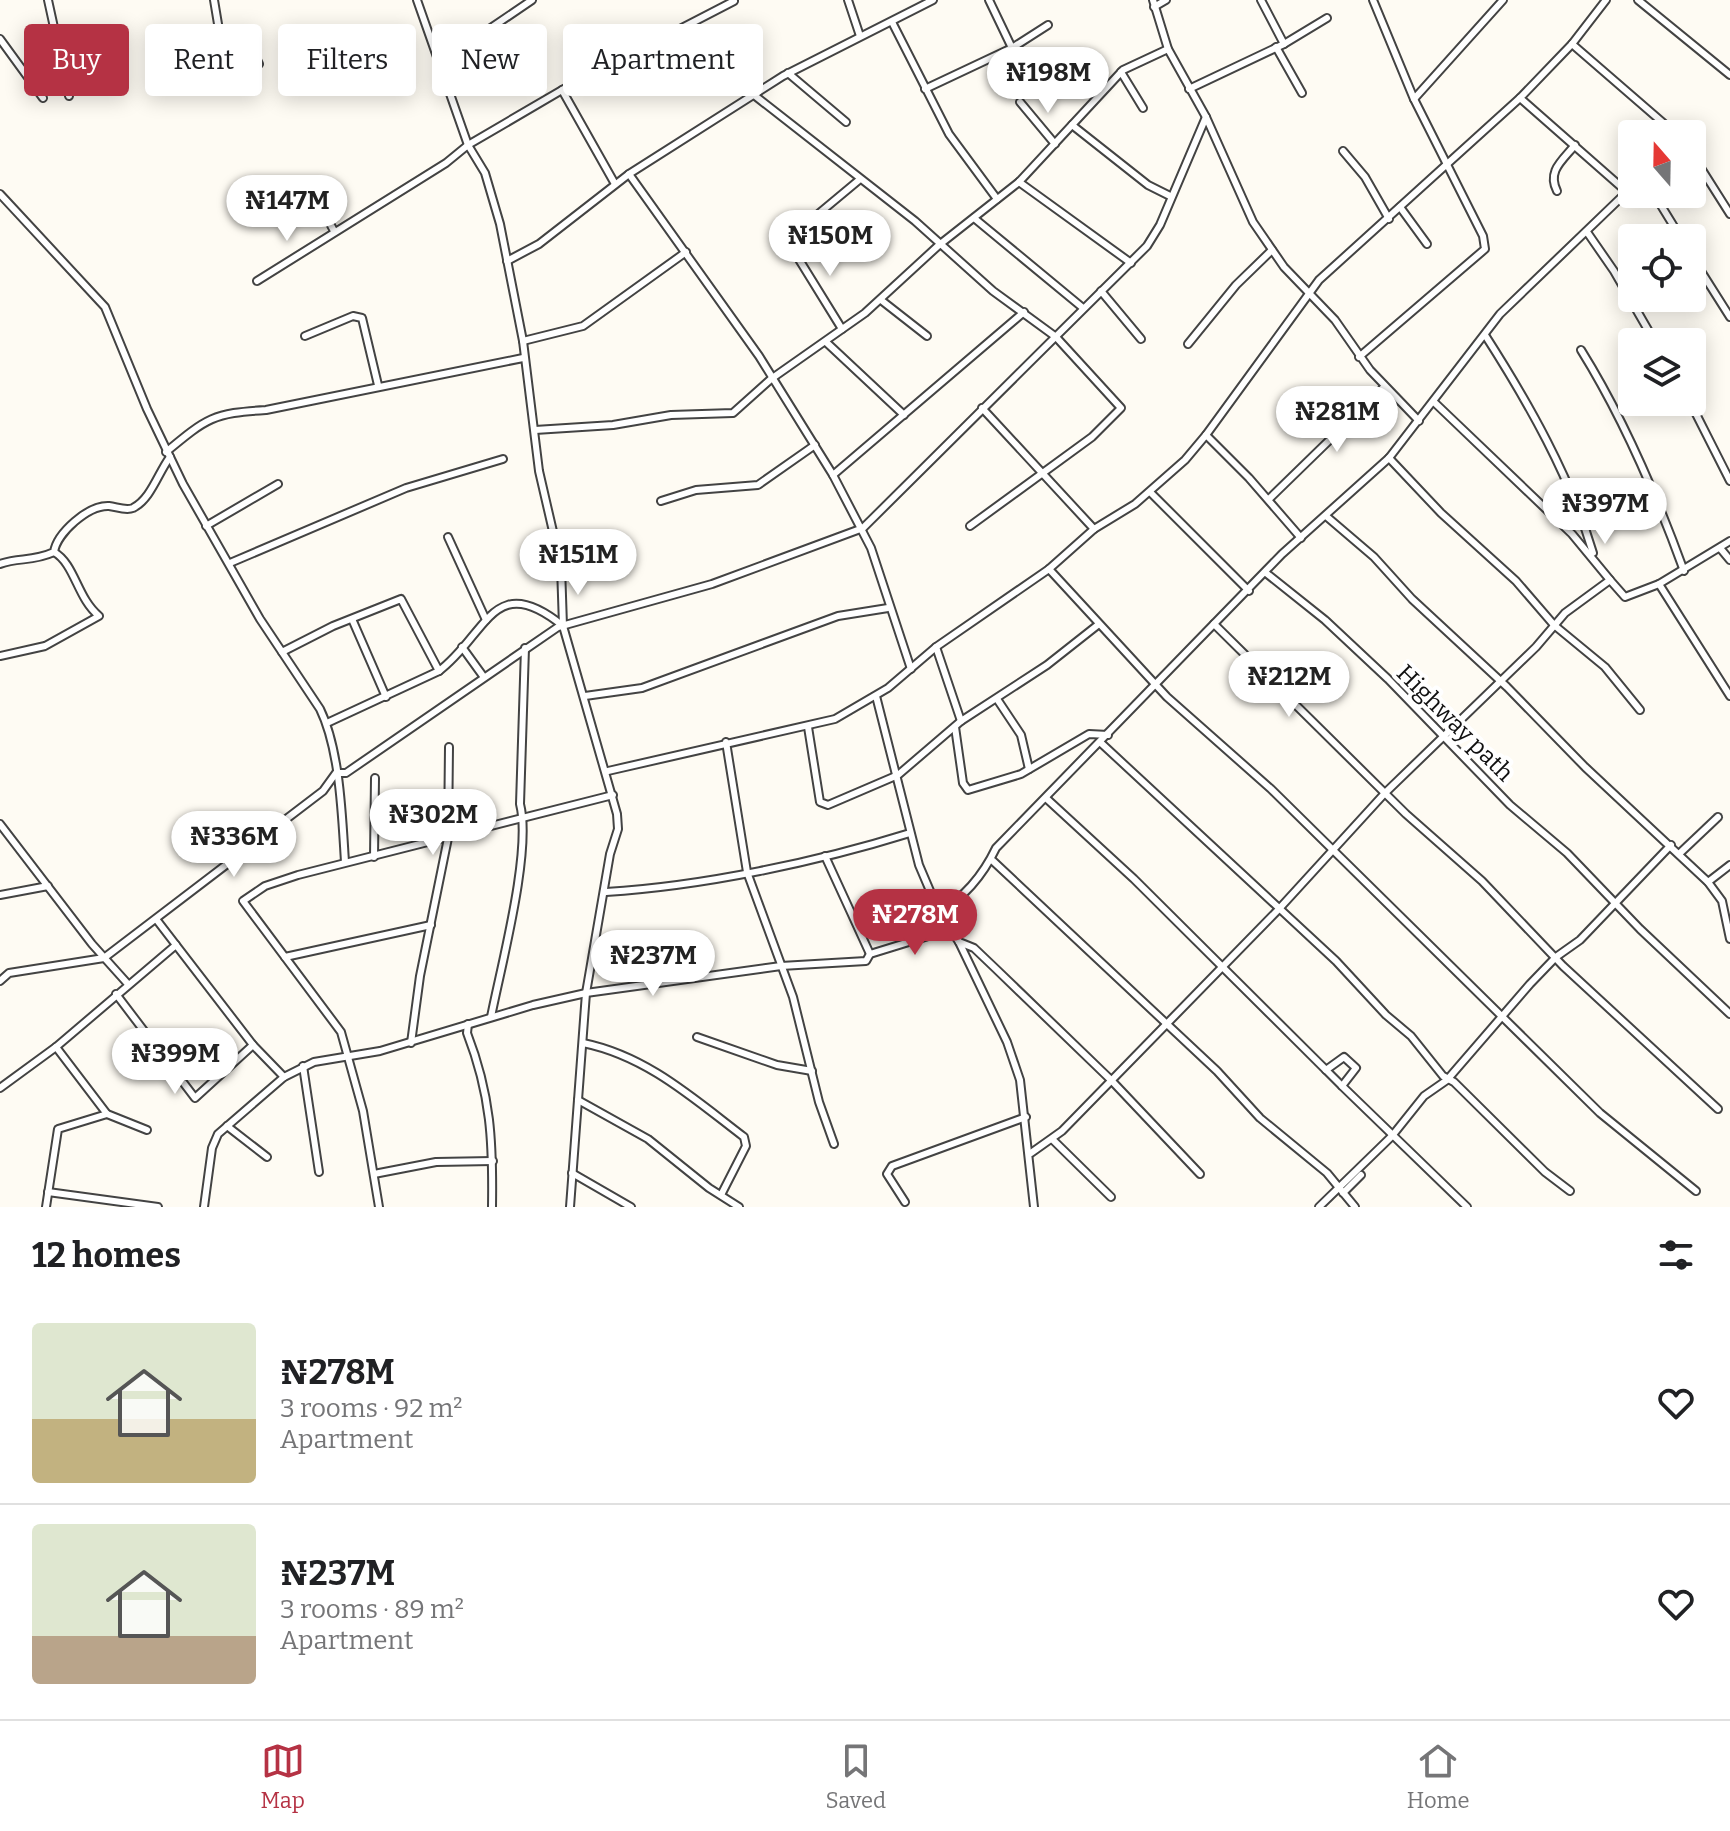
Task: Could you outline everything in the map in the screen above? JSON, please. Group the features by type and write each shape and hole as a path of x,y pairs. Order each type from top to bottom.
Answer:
{"street":[{"path":"48,0 53,24"},
{"path":"214,0 218,24"},
{"path":"417,0 468,145 485,173 507,261 523,341 539,471 561,566 563,626 608,771 618,829 610,854 606,892 586,993 570,1207"},
{"path":"497,24 532,0"},
{"path":"848,0 860,36"},
{"path":"763,89 788,73 933,0"},
{"path":"989,0 1012,48"},
{"path":"1166,0 1153,4 1168,49 1206,117 1244,207 1272,250 1335,320 1359,357 1419,421"},
{"path":"1261,0 1284,44"},
{"path":"1359,357 1485,249 1483,236 1414,99 1373,0"},
{"path":"1414,99 1503,0"},
{"path":"608,771 835,719 876,696 936,647 1049,569 1094,529 1150,492 1206,435 1319,280 1520,98 1572,44 1606,0"},
{"path":"1638,0 1730,75"},
{"path":"257,281 446,163 468,145 562,90 734,1"},
{"path":"1189,89 1284,44 1327,18"},
{"path":"892,22 925,89 964,157 997,199"},
{"path":"925,89 1012,48 1048,25"},
{"path":"0,39 43,98"},
{"path":"1572,44 1660,120"},
{"path":"1276,47 1302,93"},
{"path":"535,430 613,425 671,415 733,413 771,379 881,300 939,245 1019,182 1121,72 1168,49"},
{"path":"1121,72 1143,108"},
{"path":"788,73 846,122"},
{"path":"562,90 615,184"},
{"path":"507,261 539,244 629,174 752,96"},
{"path":"755,96 1056,337 1121,408 1092,437 970,526"},
{"path":"1520,98 1618,179"},
{"path":"1020,102 1055,144"},
{"path":"336,773 346,773 483,676 563,626 712,584 863,528 1155,237 1206,117"},
{"path":"1072,125 1148,185 1170,196"},
{"path":"1557,191 1552,180 1553,171 1575,145"},
{"path":"1343,151 1365,177 1389,219"},
{"path":"629,174 759,356 833,475 863,528 911,669"},
{"path":"1706,176 1730,214"},
{"path":"256,191 307,180 334,231"},
{"path":"842,329 787,240 859,180"},
{"path":"1019,182 1131,263"},
{"path":"0,194 105,307 168,455 206,526 327,723 336,773 345,862"},
{"path":"939,912 962,894 993,861 996,848 1214,624 1356,484 1389,458 1518,294 1618,201"},
{"path":"1400,207 1427,244"},
{"path":"974,218 1083,308"},
{"path":"1587,232 1647,328"},
{"path":"1188,344 1236,285 1272,250"},
{"path":"523,341 583,326 686,252"},
{"path":"1706,279 1730,317"},
{"path":"1101,291 1141,339"},
{"path":"881,300 927,336"},
{"path":"833,475 1024,312"},
{"path":"305,336 353,316 362,318 378,385"},
{"path":"1485,335 1525,398 1584,525 1594,556"},
{"path":"826,342 904,415"},
{"path":"1581,350 1605,388 1651,483 1684,571"},
{"path":"0,564 12,560 35,561 54,552 61,538 87,511 108,506 135,507 152,489 168,455 199,425 225,412 266,410 523,358"},
{"path":"1269,499 1384,387"},
{"path":"1435,403 1594,556 1625,597 1684,571 1730,541"},
{"path":"982,408 1094,529"},
{"path":"1697,416 1730,481"},
{"path":"1206,435 1269,499 1301,538"},
{"path":"661,501 696,490 758,485 815,445"},
{"path":"1389,458 1441,513 1516,581 1554,625 1605,667 1640,710"},
{"path":"230,563 406,488 503,459"},
{"path":"206,526 278,484"},
{"path":"1150,492 1249,591"},
{"path":"1326,516 1374,557 1412,599 1708,882 1722,901 1730,939"},
{"path":"448,537 486,620"},
{"path":"1720,548 1730,560"},
{"path":"0,656 45,646 99,616 84,602 75,577 54,552"},
{"path":"1049,569 1167,697 1498,1008 1501,1018 1618,1129 1696,1191"},
{"name":"Highway path","path":"1266,573 1325,620 1510,805 1567,853 1730,1014"},
{"path":"1031,1153 1052,1139 1111,1080 1278,910 1385,793 1554,625 1610,580"},
{"path":"1659,584 1730,696"},
{"path":"282,652 401,599 439,671"},
{"path":"327,723 439,671 454,660 486,620 500,609 524,602 544,611 563,626"},
{"path":"585,696 642,688 838,616 888,608"},
{"path":"352,619 386,697"},
{"path":"808,727 820,802 828,805 867,791 898,775 958,724 1099,624"},
{"path":"1214,624 1385,793 1482,881 1660,1059 1718,1109"},
{"path":"462,647 483,676"},
{"path":"936,647 958,724 963,783 968,790 1029,769 1089,734 1109,735"},
{"path":"491,1017 512,913 524,820 520,804 525,648"},
{"path":"876,696 910,833 939,912 959,942 1007,1042 1020,1080 1031,1153 1034,1207"},
{"path":"997,699 1000,708 1021,735 1029,769"},
{"path":"984,707 1000,708"},
{"path":"726,742 747,872 781,966 834,1144"},
{"path":"1101,743 1370,995 1447,1080 1454,1082 1570,1191"},
{"path":"411,1043 448,838 449,747"},
{"path":"0,981 9,973 104,958 323,791 336,773"},
{"path":"374,857 375,778"},
{"path":"379,1207 349,1055 341,1032 243,901 272,883 345,862 524,820 613,795"},
{"path":"1047,799 1467,1207"},
{"path":"1680,853 1718,817"},
{"path":"0,824 127,983"},
{"path":"606,892 659,888 747,872 825,856 910,833"},
{"path":"1341,1190 1392,1136 1424,1096 1447,1080 1556,957 1577,943 1671,845"},
{"path":"204,1207 212,1148 227,1126 284,1077 303,1066 411,1043 491,1017 586,993 781,966 869,960 870,954 825,856"},
{"path":"993,861 1166,1023 1260,1118 1341,1190 1355,1207"},
{"path":"1708,882 1730,865"},
{"path":"0,895 48,886"},
{"path":"156,919 253,1045 284,1077"},
{"path":"285,957 431,925"},
{"path":"870,954 951,929"},
{"path":"959,942 974,948 1111,1080 1200,1174"},
{"path":"0,1088 56,1047 127,983 176,945"},
{"path":"116,994 195,1098 253,1045"},
{"path":"468,1024 467,1033 489,1103 492,1207"},
{"path":"460,1027 467,1033"},
{"path":"697,1037 777,1065 809,1068"},
{"path":"583,1043 613,1051 656,1071 744,1137 746,1146 721,1195"},
{"path":"56,1047 107,1114 147,1130"},
{"path":"1326,1070 1344,1057 1354,1064 1356,1068 1342,1086"},
{"path":"303,1066 319,1172"},
{"path":"578,1100 648,1139 739,1207"},
{"path":"46,1207 58,1129 107,1114"},
{"path":"905,1203 887,1174 892,1166 1026,1117"},
{"path":"227,1126 267,1157"},
{"path":"1052,1139 1111,1197"},
{"path":"374,1174 436,1162 493,1161"},
{"path":"572,1173 631,1207"},
{"path":"1319,1207 1361,1175"},
{"path":"48,1192 158,1207"}]}
